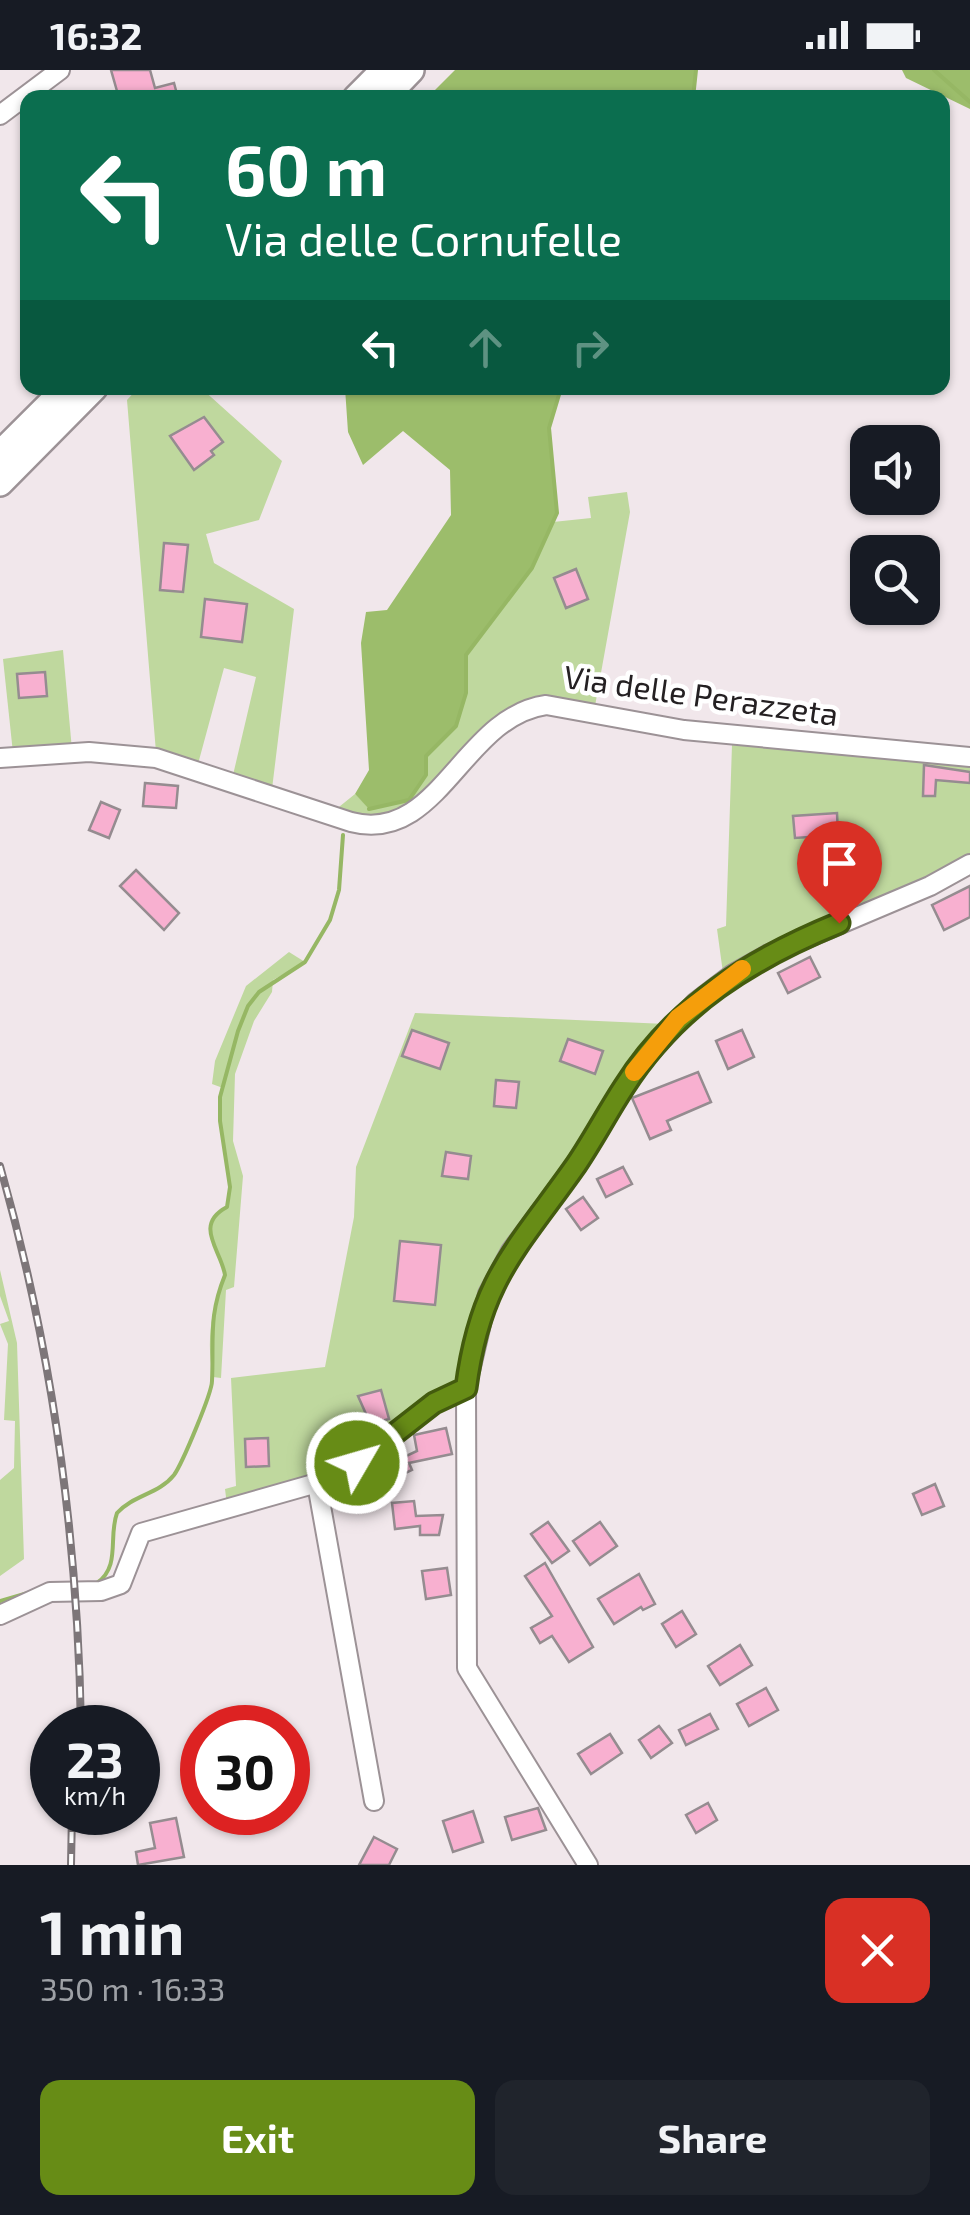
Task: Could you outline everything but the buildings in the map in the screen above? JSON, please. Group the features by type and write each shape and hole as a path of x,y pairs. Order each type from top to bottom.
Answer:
{"highway":[{"path":"364,90 384,70"},
{"path":"392,90 411,70"},
{"path":"0,454 59,395"},
{"path":"0,482 87,395"}],"street":[{"path":"33,90 60,70"},
{"name":"Via delle Perazzeta","path":"0,758 89,752 156,758 304,803 351,822 376,826 395,821 421,806 476,743 500,724 525,711 552,705 684,730 970,757"},
{"path":"588,1865 467,1668 466,1388 480,1318 501,1267 578,1162 628,1080 670,1028 702,997 747,966 930,886 970,864"},
{"path":"0,1615 50,1592 101,1591 121,1584 141,1533 317,1484 345,1472 444,1396 466,1388"},
{"path":"317,1484 374,1801"}],"green space":[{"path":"455,70 696,70 694,90 435,90"},
{"path":"902,70 970,70 970,109 950,99 950,90 931,90 906,78"},
{"path":"132,395 209,395 282,461 259,520 206,534 214,563 294,609 272,789 233,775 256,677 224,668 198,764 156,752 127,400"},
{"path":"345,395 559,395 549,428 557,513 532,568 466,655 466,693 456,726 427,756 426,775 409,800 369,809 355,794 369,770 361,643 366,612 387,610 451,515 450,470 403,431 363,465 348,432"},
{"path":"627,492 630,512 595,706 548,695 538,697 473,738 443,779 389,819 334,811 355,794 370,809 456,726 466,693 466,655 532,568 553,522 591,518 588,497"},
{"path":"63,650 72,750 13,753 3,659"},
{"path":"732,745 970,766 970,861 723,973 717,929 726,926"},
{"path":"289,952 305,962 273,980 272,992 254,1021 235,1074 233,1141 243,1176 234,1287 226,1290 221,1378 213,1377 211,1325 225,1275 210,1229 217,1213 227,1206 228,1191 220,1117 223,1088 212,1084 215,1061 246,986"},
{"path":"415,1013 666,1024 623,1075 599,1121 497,1256 454,1382 438,1399 339,1473 227,1505 225,1489 236,1486 231,1378 325,1367 354,1217 356,1167"},
{"path":"0,1270 17,1343 24,1559 0,1576 0,1480 14,1468 15,1421 4,1420 8,1344 0,1324 9,1321 0,1296"}],"waterway":[{"path":"694,90 696,70"},
{"path":"934,70 970,102"},
{"path":"369,809 409,800 426,775 426,756 456,726 466,693 466,655 532,568 557,513 549,428 559,395"},
{"path":"97,1583 112,1560 117,1513 174,1475 207,1399 212,1381 214,1316 225,1275 210,1230 217,1214 227,1207 230,1187 220,1097 248,1006 259,992 305,962 330,920 339,890 343,835"},
{"path":"0,1601 38,1590"}],"railway":[{"path":"0,1166 34,1304 59,1444 74,1585 80,1705"},
{"path":"71,1865 72,1835"}],"slow traffic":[{"path":"634,1072 678,1018 742,969"}],"route":[{"path":"357,1463 434,1403 466,1388 480,1318 501,1267 578,1162 628,1080 670,1028 702,997 740,970 839,923"}]}
